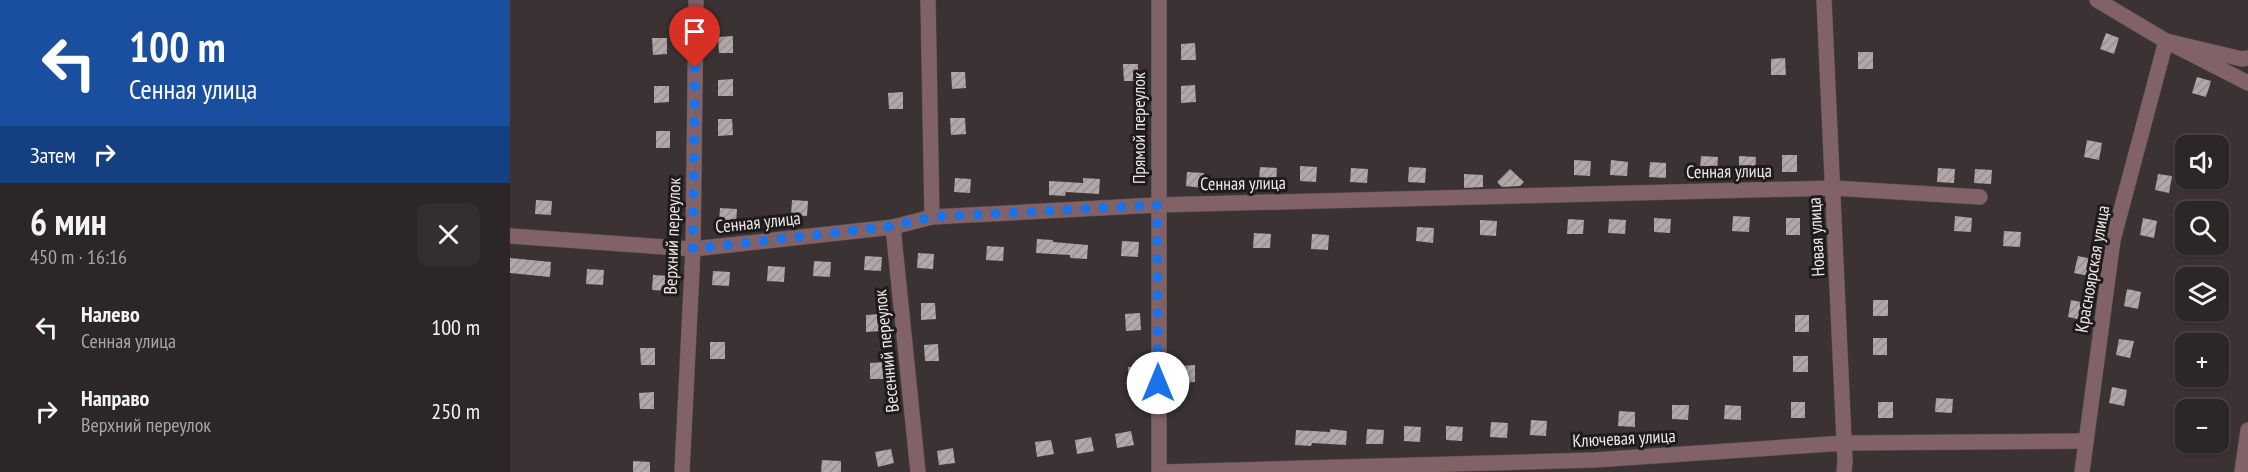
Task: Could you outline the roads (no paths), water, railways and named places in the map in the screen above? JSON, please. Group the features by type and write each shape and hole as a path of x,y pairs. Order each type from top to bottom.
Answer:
{"street":[{"name":"Верхний переулок","path":"682,472 693,249 696,0"},
{"path":"928,0 932,217"},
{"name":"Прямой переулок","path":"1158,0 1158,472"},
{"name":"Новая улица","path":"1824,0 1845,443 1844,472"},
{"path":"2097,0 2166,41 2248,83"},
{"path":"2166,41 2248,58"},
{"name":"Красноярская улица","path":"2082,472 2113,240 2166,41"},
{"name":"Сенная улица","path":"510,236 693,249 893,226 932,217 1157,205 1833,188 1980,197"},
{"name":"Весенний переулок","path":"893,226 918,472"},
{"path":"2241,472 2248,430"},
{"name":"Ключевая улица","path":"1163,472 1592,466 1845,443 2086,441"}]}
